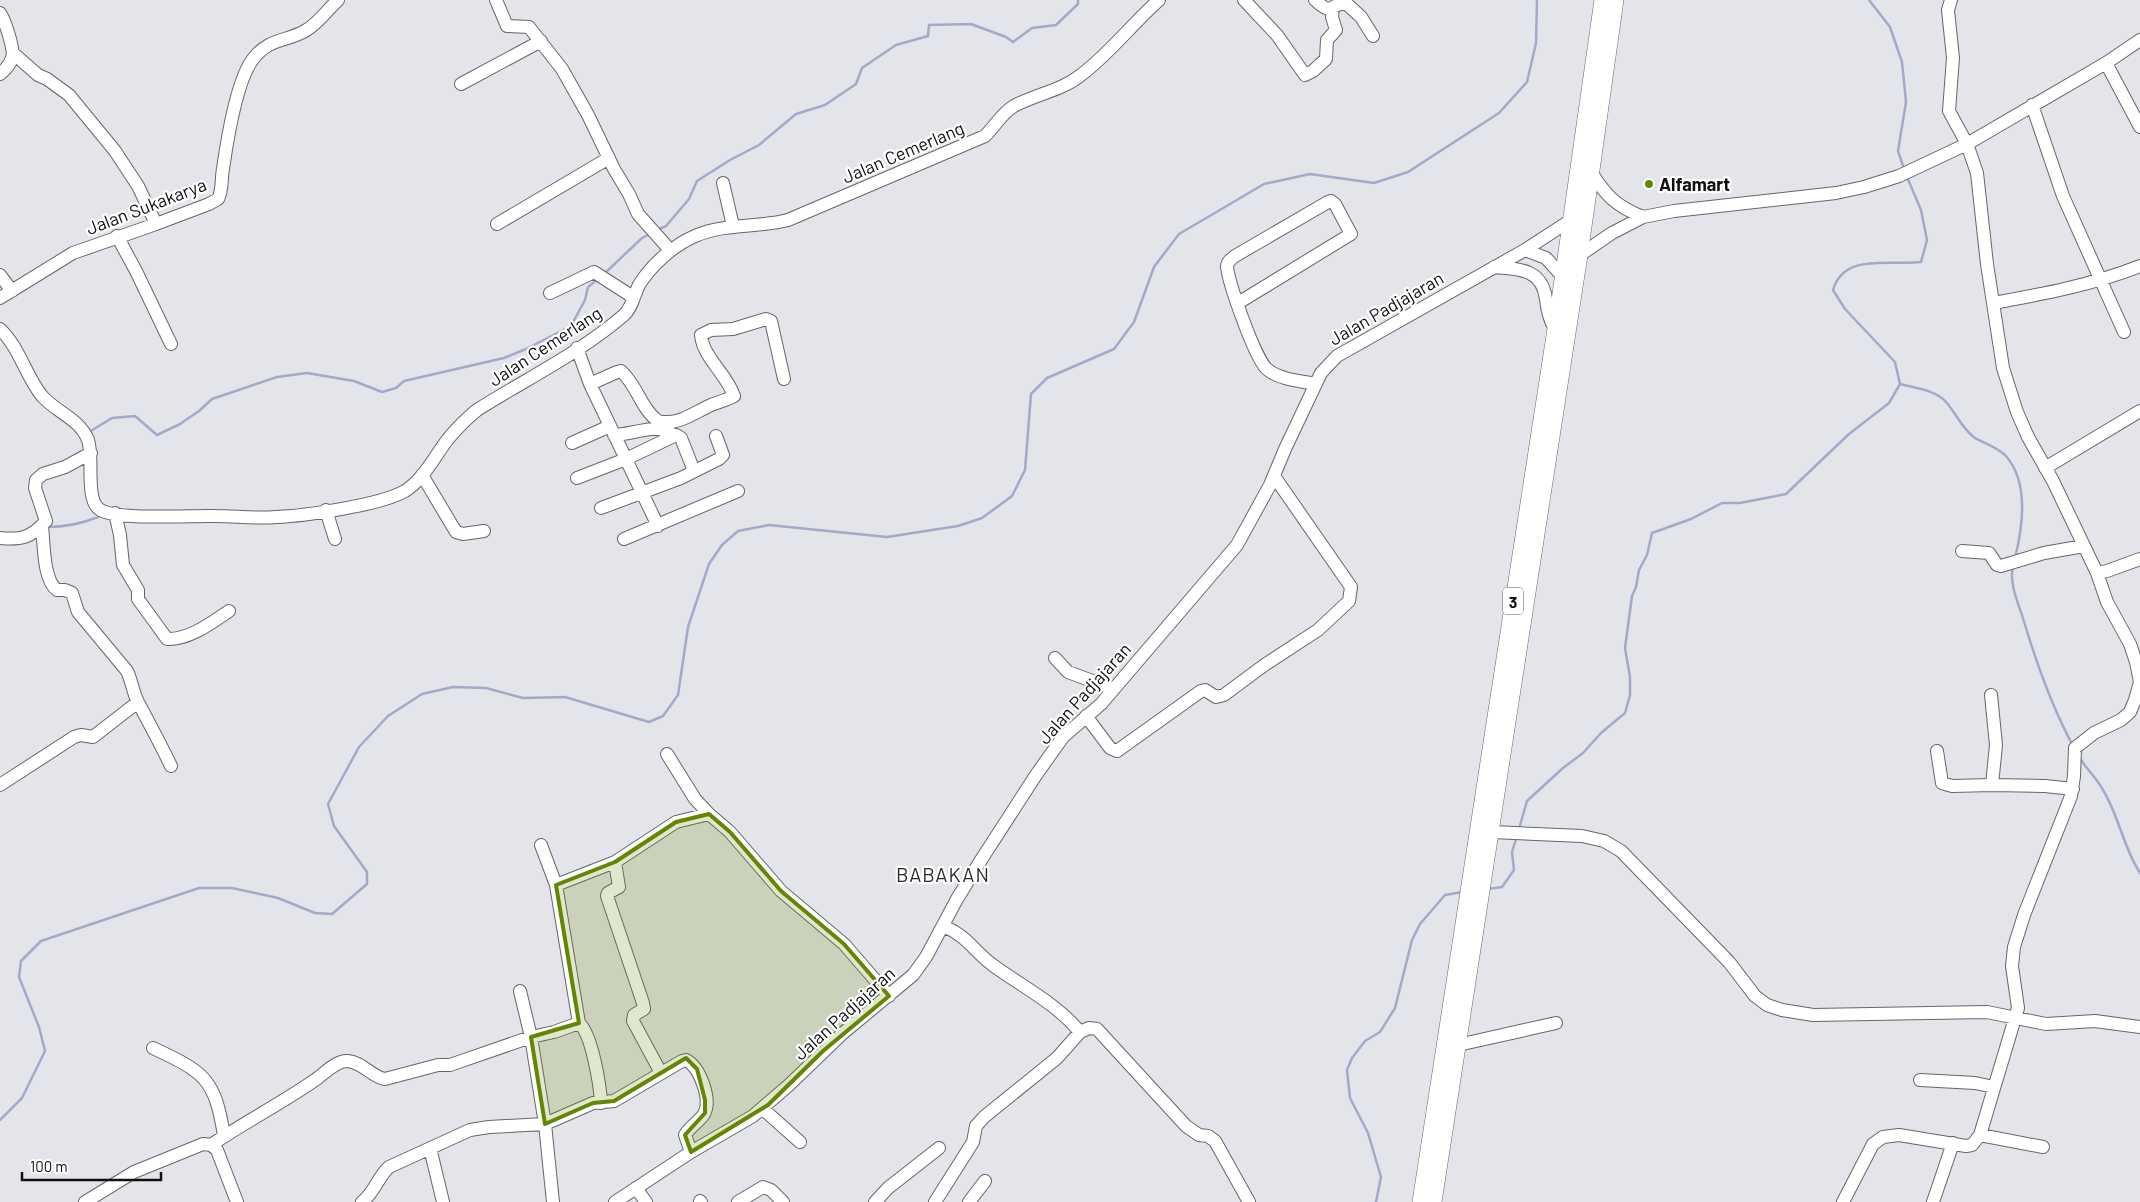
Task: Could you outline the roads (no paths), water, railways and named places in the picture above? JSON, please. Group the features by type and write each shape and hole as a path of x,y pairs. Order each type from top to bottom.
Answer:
{"main road":[{"name":"3","path":"1434,1202 1492,832 1553,388 1555,329 1602,0"},
{"name":"3","path":"1420,1202 1553,388 1580,255 1616,0"}],"street":[{"name":"Jalan Sukakarya","path":"0,298 73,253 209,204 218,198 228,137 244,76 252,60 265,46 274,41 304,32 313,26 338,0"},
{"path":"496,0 507,26 529,27 562,69 638,214 670,250"},
{"name":"Jalan Cemerlang","path":"0,330 12,342 26,370 42,395 52,406 78,425 85,433 91,453 92,497 99,509 115,513 150,516 275,518 391,497 412,486 462,423 477,410 605,331 626,313 643,279 670,250 706,232 733,226 762,225 788,220 984,136 1007,111 1015,106 1062,87 1080,76 1116,44 1159,0"},
{"path":"1244,0 1277,35 1305,75 1313,71 1326,59 1327,40 1336,30 1332,17 1333,8"},
{"path":"1315,0 1324,9 1333,8 1342,3 1347,4 1361,17 1373,36"},
{"path":"1846,1201 1873,1144 1883,1137 1899,1135 1966,1146 1972,1145 1980,1135 2018,1008 2012,966 2014,947 2024,915 2073,789 2076,746 2094,733 2126,717 2136,700 2140,682 2130,644 2107,602 2097,573 2028,437 2003,368 1977,173 1967,144 1949,111 1953,58 1948,10 1951,0"},
{"path":"0,12 5,21 13,53 12,60 0,74"},
{"path":"1580,255 1612,233 1643,217 1674,211 1836,193 1899,176 1967,144 2106,63 2140,40"},
{"path":"461,84 541,41"},
{"path":"13,53 38,75 47,79 69,95 115,151 138,186 156,224"},
{"path":"2106,63 2140,127"},
{"path":"2032,106 2063,196 2124,332"},
{"path":"497,224 609,158"},
{"path":"1591,172 1602,190 1612,200 1624,209 1643,217"},
{"path":"723,183 733,226"},
{"path":"1238,303 1351,234 1335,204 1331,201 1328,202 1229,260 1227,266 1238,303 1260,360 1267,370 1291,379 1316,384"},
{"name":"Jalan Padjajaran","path":"615,1202 691,1152 763,1109 833,1042 913,975 926,958 962,891 1036,774 1063,737 1101,704 1237,545 1274,476 1321,373 1337,356 1525,250 1571,220"},
{"path":"117,236 141,280 171,344"},
{"path":"1525,250 1546,258 1563,277"},
{"path":"1993,303 2066,290 2102,280 2140,266"},
{"path":"1494,267 1524,270 1535,276 1542,286 1548,316 1555,329"},
{"path":"550,293 594,272 634,296"},
{"path":"0,275 12,291"},
{"path":"590,384 622,371 649,412 658,421 679,421 690,417 734,396 701,342 701,335 711,330 733,329 766,318 771,321 784,379"},
{"path":"577,348 590,384 658,526"},
{"path":"2045,468 2140,411"},
{"path":"572,443 612,431 660,428 681,438 694,471"},
{"path":"577,478 626,459 676,435"},
{"path":"600,508 643,493 694,471 722,455 716,436"},
{"path":"0,538 12,540 22,538 42,526 46,521 35,488 36,480 43,474 65,467 91,453"},
{"path":"422,475 456,532 463,534 484,531"},
{"path":"1086,716 1110,748 1117,751 1201,691 1205,690 1216,697 1224,695 1263,666 1318,630 1349,601 1351,587 1274,476"},
{"path":"624,539 738,491"},
{"path":"326,510 335,539"},
{"path":"115,513 123,565 138,590 138,599 167,639 190,633 229,611"},
{"path":"42,526 46,565 52,584 57,590 65,590 72,593 78,612 127,671 138,702 171,766"},
{"path":"1962,551 1988,553 1999,566 2044,552 2084,546"},
{"path":"2097,573 2140,558"},
{"path":"1055,658 1068,672 1114,689"},
{"path":"1991,694 1996,745 1992,785"},
{"path":"0,785 74,737 81,735 93,737 138,702"},
{"path":"1937,751 1942,783 1952,786 2045,786 2073,789"},
{"path":"667,754 695,799 730,832 781,890 844,944 889,996"},
{"path":"556,885 614,862 676,822 709,814"},
{"path":"1492,832 1582,836 1604,841 1622,851 1729,962 1755,996 1767,1006 1821,1015 1987,1012 2015,1016 2046,1024 2095,1021 2140,1027"},
{"path":"541,844 556,885 579,1023 584,1028 594,1063 601,1103"},
{"path":"614,862 619,887 608,893 607,896 644,1009 634,1015 633,1021 661,1073"},
{"path":"943,926 955,931 969,941 992,965 1047,1002 1080,1032"},
{"path":"520,991 531,1037 545,1124 553,1202"},
{"path":"211,1145 303,1088 339,1062 348,1061 366,1069 378,1078 385,1079 438,1065 450,1065 531,1037 554,1032 579,1023"},
{"path":"1458,1045 1556,1023"},
{"path":"935,1202 973,1142 976,1126 984,1117 1056,1058 1080,1032 1089,1028 1097,1029 1186,1126 1215,1141 1249,1202"},
{"path":"153,1048 190,1066 208,1081 220,1112 224,1136"},
{"path":"362,1202 367,1199 382,1173 389,1167 470,1130 545,1124 593,1103 614,1101 686,1060 697,1069 704,1085 705,1113 685,1135 691,1152"},
{"path":"1920,1080 1975,1083 1994,1087"},
{"path":"763,1109 800,1142"},
{"path":"1980,1135 2043,1147"},
{"path":"1933,1202 1953,1143"},
{"path":"85,1202 134,1172 203,1144 211,1145 217,1150 237,1202"},
{"path":"430,1148 443,1202"},
{"path":"875,1202 888,1188 939,1148"},
{"path":"969,1202 985,1181"},
{"path":"738,1202 763,1187 771,1190 783,1202"},
{"path":"636,1188 646,1202"}],"waterway":[{"path":"657,230 666,226 689,199 697,181 730,160 759,145 796,114 825,105 856,84 862,68 896,45 928,36 929,25 971,24 1006,37 1013,42 1032,28 1056,25 1078,4 1078,0"},
{"path":"0,1120 22,1098 45,1051 39,1027 19,977 21,961 41,941 199,888 232,888 278,898 315,913 332,914 367,884 367,872 334,826 328,804 359,747 388,716 422,694 453,687 486,688 523,698 565,697 649,722 663,716 678,695 688,627 709,564 722,545 738,531 769,525 887,537 958,526 982,518 1012,496 1025,470 1031,394 1047,378 1114,349 1134,322 1154,267 1179,234 1264,184 1310,174 1374,183 1408,172 1499,113 1527,82 1536,43 1537,0"},
{"path":"1869,0 1890,27 1902,62 1906,102 1898,151 1904,169"},
{"path":"1519,829 1527,801 1563,768 1583,753 1601,733 1625,713 1630,695 1630,677 1625,648 1632,596 1636,587 1639,570 1647,555 1652,533 1691,519 1722,503 1740,503 1786,494 1849,434 1889,403 1900,384 1895,362 1845,309 1833,290 1839,278 1847,270 1858,265 1921,262 1927,240 1921,210 1907,177"},
{"path":"605,273 642,238 650,234"},
{"path":"89,432 112,418 135,416 157,435 180,424 212,399 277,377 307,373 354,381 382,392 396,388 404,381 504,358 571,326 585,300 588,287 597,280"},
{"path":"1900,384 1931,392 1942,398 1970,434 2002,452 2013,466 2018,478 2022,504 2022,518 2015,558"},
{"path":"47,527 79,523 98,517 98,513"},
{"path":"2013,566 2014,591 2032,648 2050,697 2072,744"},
{"path":"2080,758 2101,786 2113,810 2129,853 2140,873"},
{"path":"1488,889 1502,887 1514,870 1512,852 1517,836"},
{"path":"1376,1202 1381,1177 1368,1133 1350,1098 1347,1070 1352,1058 1365,1041 1380,1032 1395,1008 1412,940 1420,924 1445,895 1462,892"}],"place":[{"name":"Alfamart","path":"1649,184"}],"district":[{"name":"BABAKAN","path":"943,874"}]}
